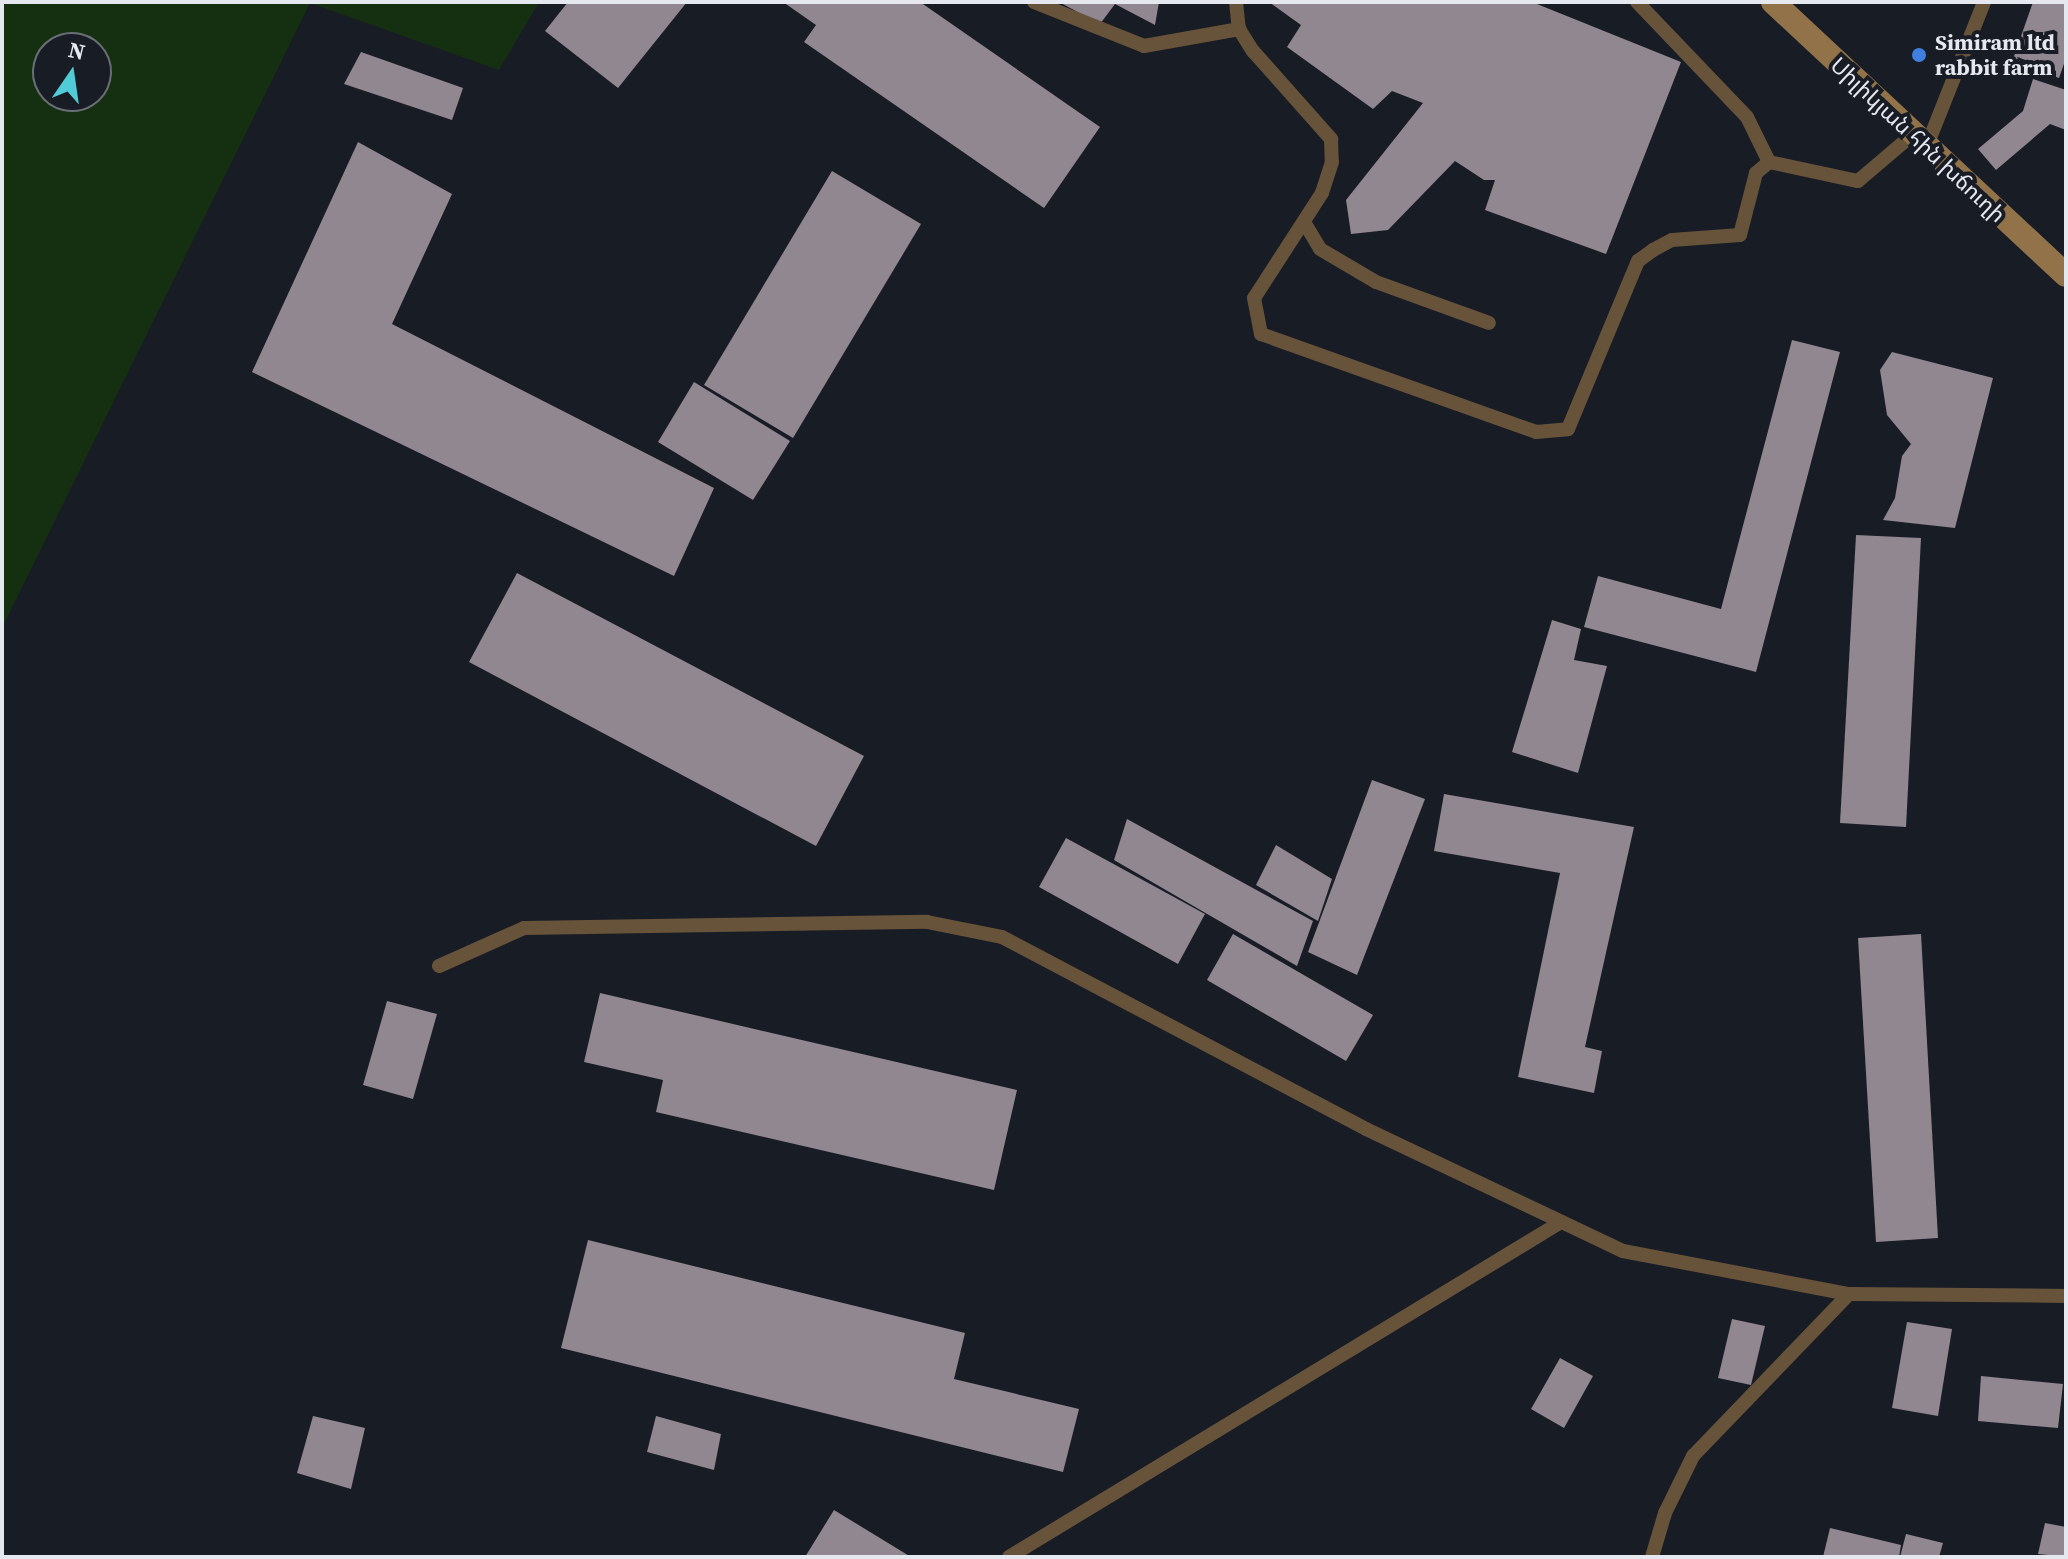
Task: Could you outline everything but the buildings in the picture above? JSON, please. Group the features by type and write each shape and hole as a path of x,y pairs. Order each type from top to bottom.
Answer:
{"street":[{"name":"Սիլիկյան հին խճուղի","path":"1773,2 2066,275"}],"lane":[{"path":"1034,2 1144,46 1239,29"},
{"path":"1236,2 1239,29 1331,139 1332,162 1304,222 1254,298 1261,334 1536,432 1568,429 1638,261 1672,240 1740,235 1756,173 1769,162"},
{"path":"1637,2 1747,117 1769,162"},
{"path":"1769,162 1858,181 1919,141 1984,2"},
{"path":"1304,222 1320,249 1376,282 1489,323"},
{"path":"439,966 524,928 927,922 1002,937 1366,1129 1623,1251 1849,1294 2066,1296"},
{"path":"1009,1557 1561,1222"},
{"path":"1652,1557 1665,1513 1693,1456 1849,1294"}],"green space":[{"path":"2,2 539,2 499,70 310,3 2,628"}],"place":[{"name":"Simiram ltd rabbit farm","path":"1919,55"}]}
